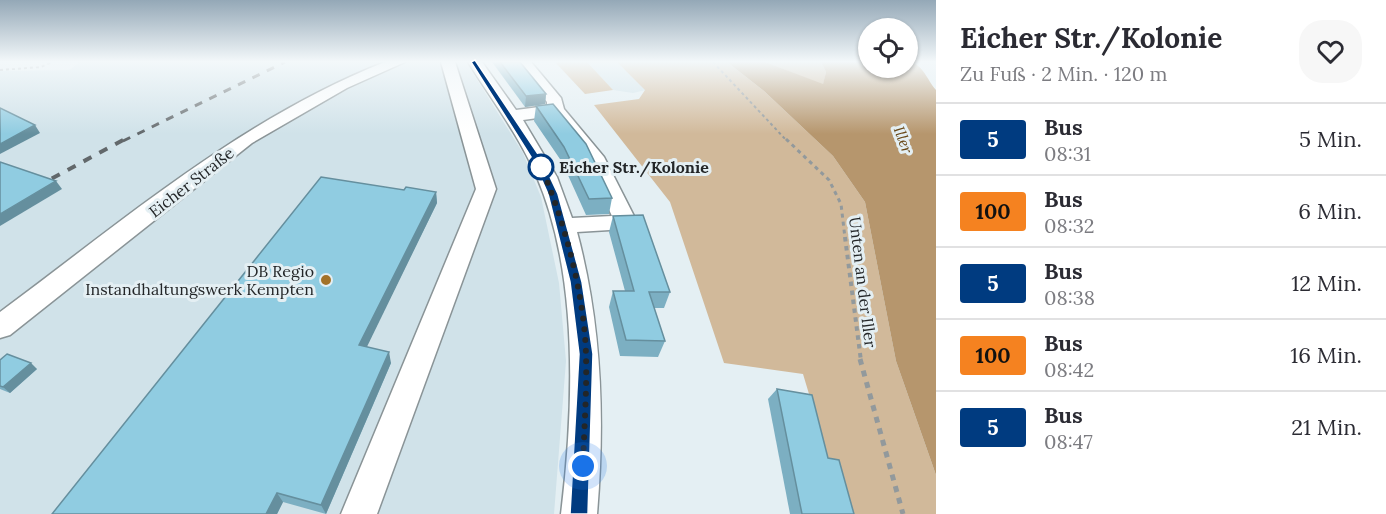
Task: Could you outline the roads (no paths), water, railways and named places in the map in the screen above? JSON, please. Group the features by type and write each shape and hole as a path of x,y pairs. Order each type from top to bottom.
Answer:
{"street":[{"name":"Eicher Straße","path":"0,327 246,139 339,86"},
{"path":"359,514 486,189 456,86"},
{"path":"491,86 538,160 553,194 576,282 586,354 579,514"},
{"path":"543,86 555,101 556,110 594,157 626,222 562,226"},
{"path":"511,116 556,110"}],"water":[{"name":"Iller","path":"758,86 933,86 936,90 936,475 896,361 865,202 833,156"}],"railway":[{"path":"123,141 236,86"},
{"path":"36,187 125,139"}],"place":[{"name":"Eicher Str./Kolonie","path":"541,167"},
{"name":"DB Regio Instandhaltungswerk Kempten","path":"326,280"}]}
